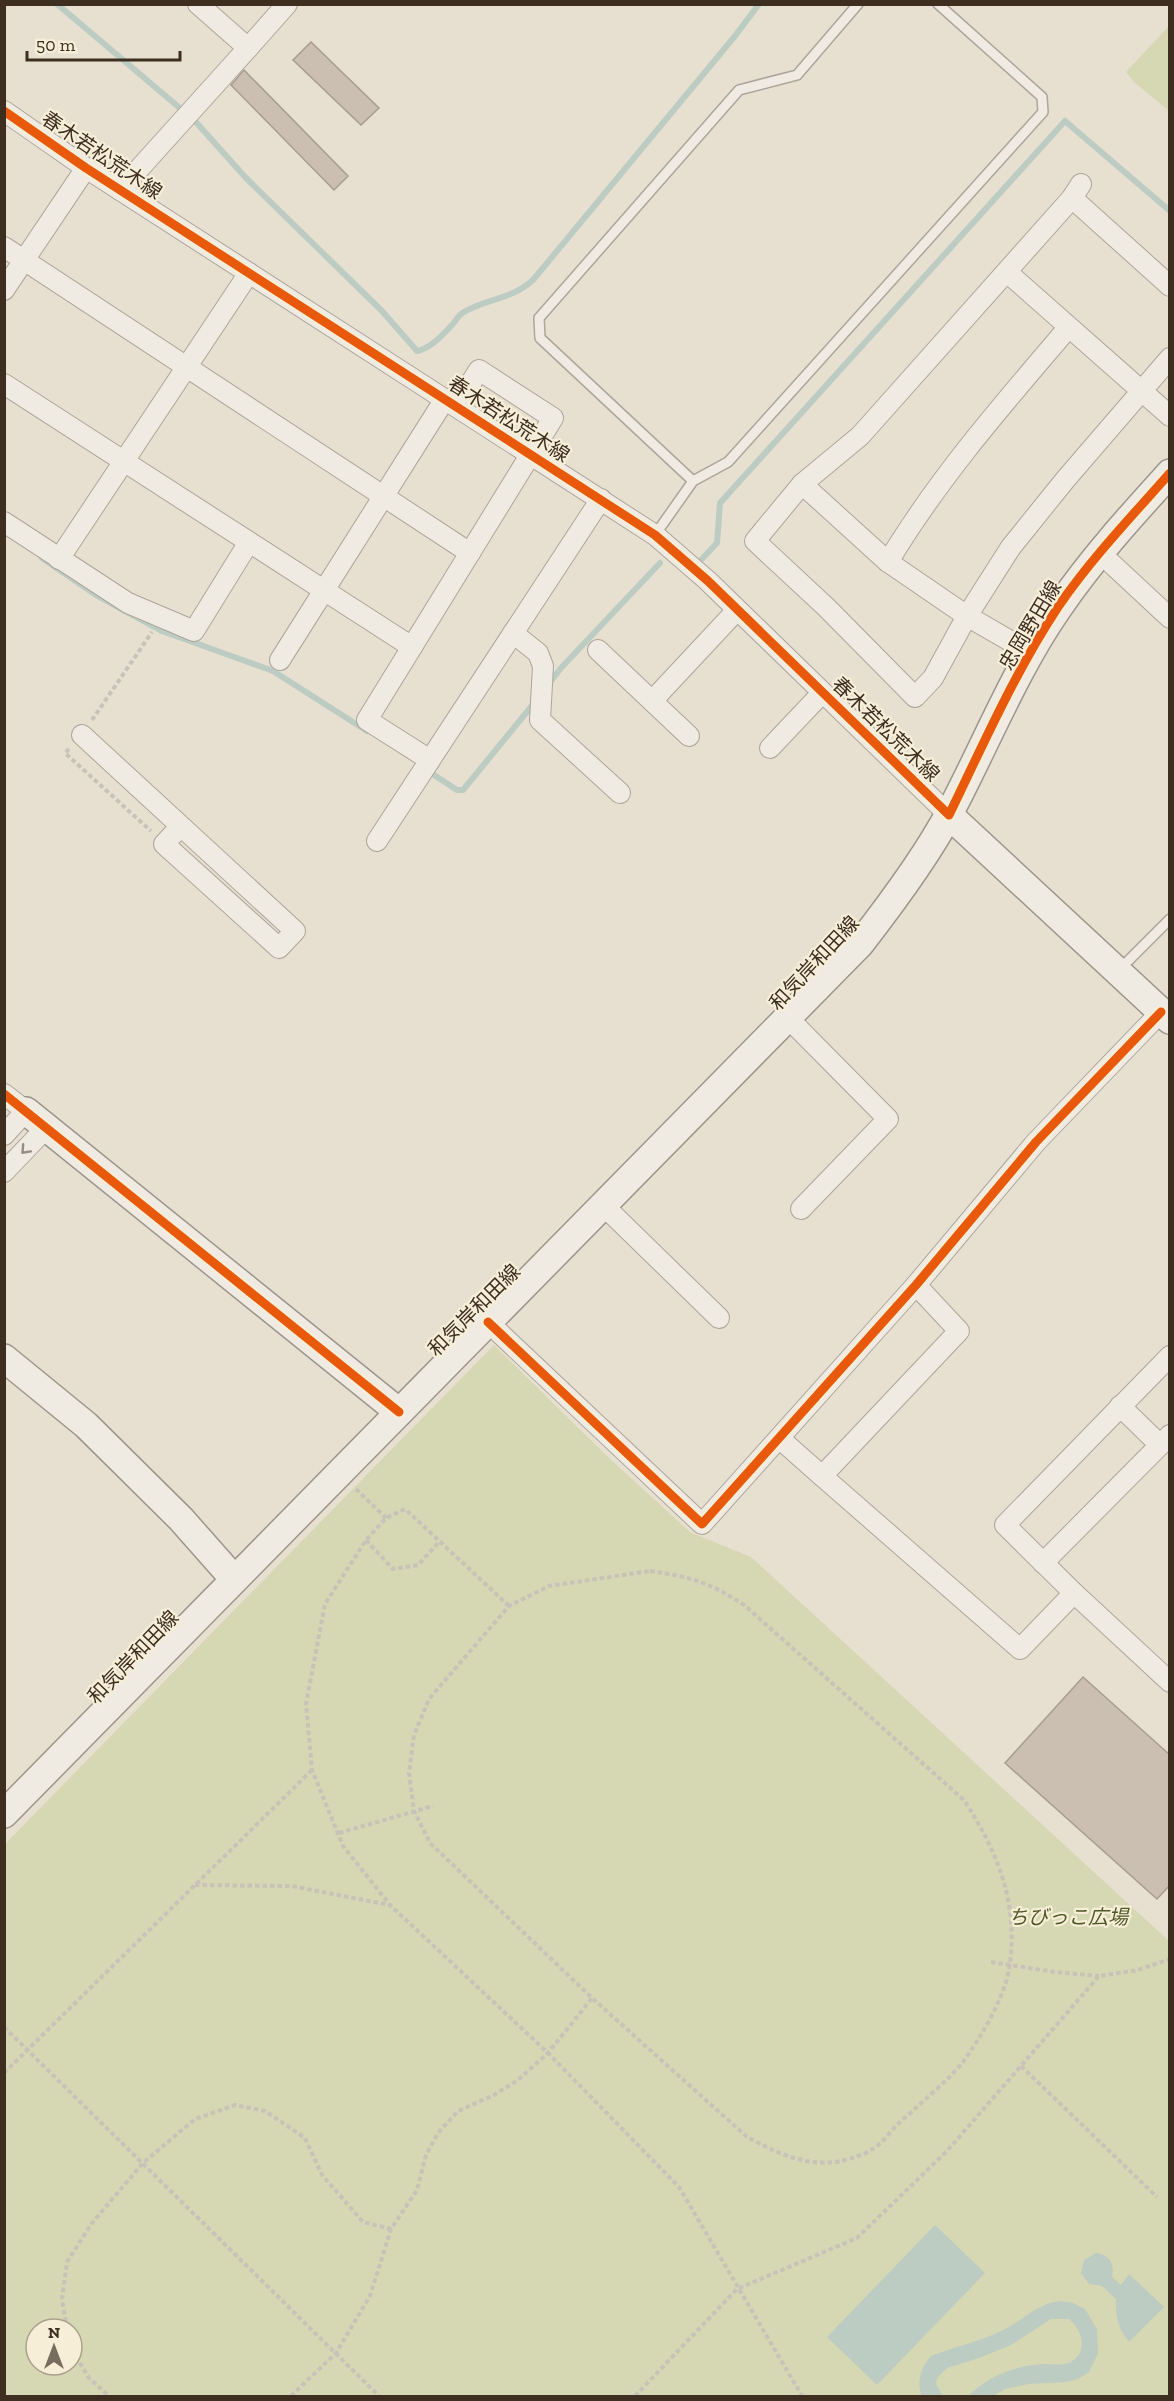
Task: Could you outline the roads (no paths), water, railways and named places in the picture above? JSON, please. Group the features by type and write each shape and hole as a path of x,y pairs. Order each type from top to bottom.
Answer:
{"main road":[{"name":"忠岡野田線","path":"949,814 1031,653 1058,608 1099,552 1170,473"},
{"path":"949,814 1165,1016"},
{"name":"和気岸和田線","path":"4,1814 860,944 890,906 949,814"},
{"path":"36,1119 399,1412"},
{"path":"4,1358 86,1425 181,1519 234,1579"}],"street":[{"path":"198,4 248,48"},
{"path":"120,190 287,4"},
{"name":"春木若松荒木線","path":"4,111 86,168 655,535 737,610 949,814"},
{"path":"4,290 86,168"},
{"path":"1170,286 1077,191 1008,273 860,436 802,484 755,541 826,607 915,697 933,678 967,616 1011,548 1140,391 1170,358"},
{"path":"4,247 470,553"},
{"path":"59,559 249,273"},
{"path":"1008,273 1170,416"},
{"path":"888,562 913,520 983,426 1068,328"},
{"path":"280,660 384,496 451,402 479,370 553,418 367,720 430,760"},
{"path":"4,384 412,647"},
{"path":"802,484 888,562 967,616 1031,653"},
{"path":"377,841 601,499"},
{"path":"4,522 128,603 194,631 249,542"},
{"path":"1099,552 1170,618"},
{"path":"651,701 737,610"},
{"path":"513,633 538,653 543,666 540,720 620,793"},
{"path":"598,650 689,736"},
{"path":"770,748 822,693"},
{"path":"82,735 295,931 279,948 164,844 180,827"},
{"path":"488,1322 702,1524 916,1285 1036,1142 1165,1016"},
{"path":"788,1018 888,1119 801,1209"},
{"path":"4,1094 36,1119"},
{"path":"4,1135 36,1119"},
{"path":"4,1172 36,1119"},
{"path":"603,1205 719,1318"},
{"path":"822,1476 959,1331 916,1285"},
{"path":"1170,1356 1005,1525 1170,1682"},
{"path":"1044,1563 1165,1440 1120,1406"},
{"path":"779,1438 1020,1649 1074,1593"}],"lane":[{"path":"693,481 540,338 539,318 739,90 797,75 858,4"},
{"path":"655,535 693,481 728,462 1043,112 1042,98 938,4"},
{"path":"1118,971 1170,919"}],"waterway":[{"path":"57,4 194,120 246,178 382,311 417,351 436,341 462,313 508,295 525,287 533,280 759,4"},
{"path":"701,560 717,543 720,503 1065,121 1170,211"},
{"path":"42,558 96,595 162,631 273,671 367,731"},
{"path":"547,686 561,668 660,563"},
{"path":"431,773 457,790 463,790 535,702"}],"park label":[{"name":"ちびっこ広場","path":"1068,1917"}]}
